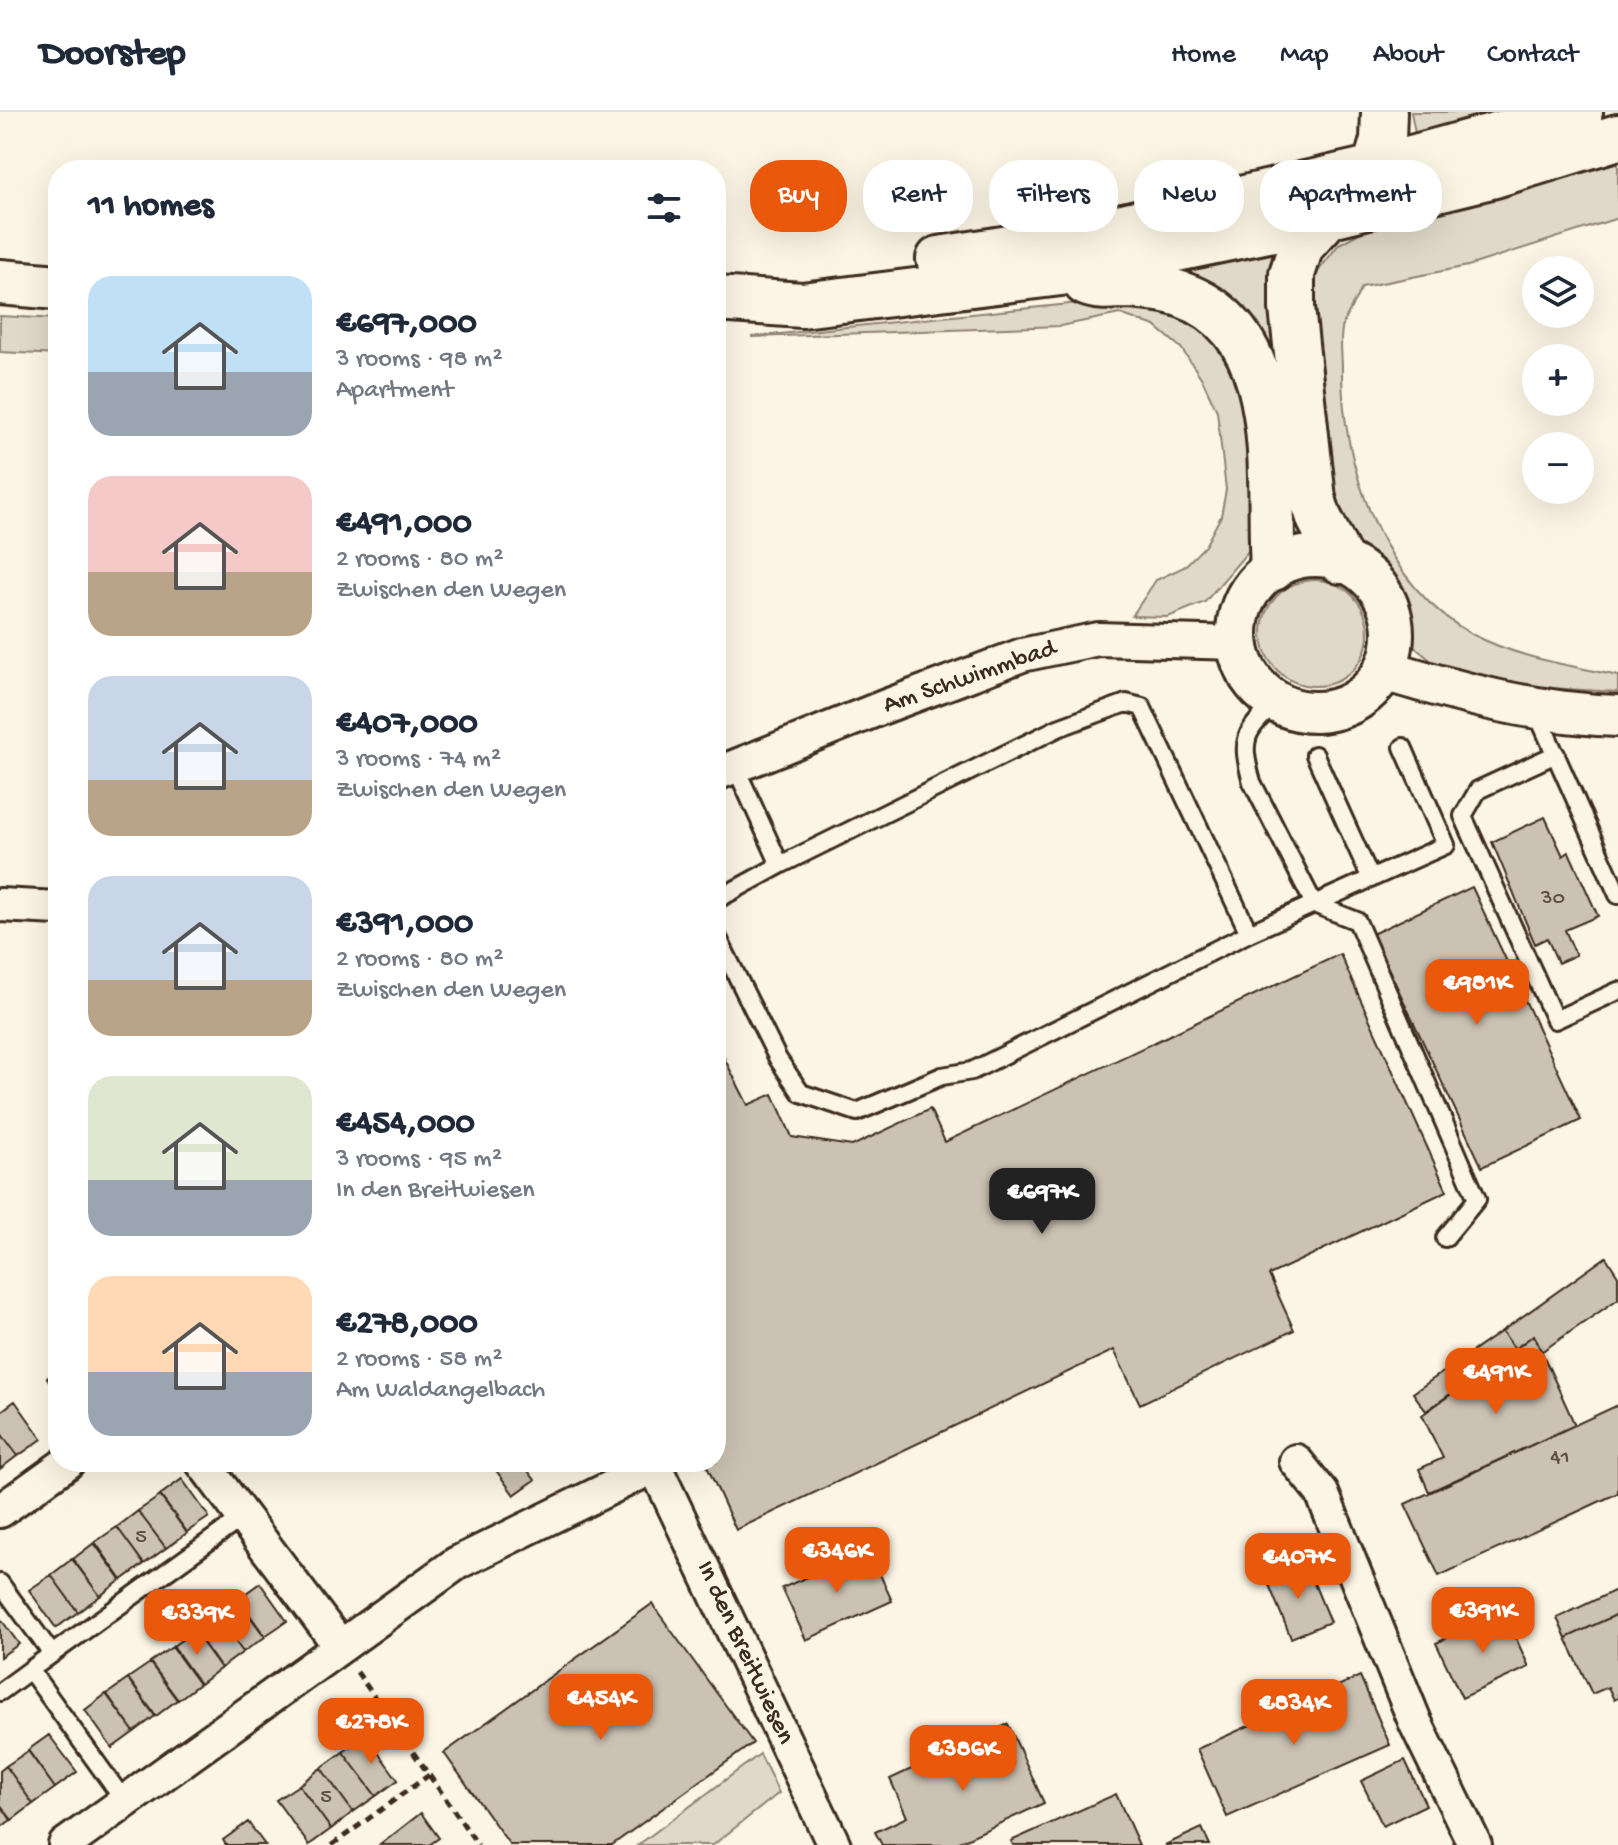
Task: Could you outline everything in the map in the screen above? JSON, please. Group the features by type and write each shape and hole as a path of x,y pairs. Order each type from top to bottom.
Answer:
{"main road":[{"path":"1377,160 1383,140 1384,112"},
{"path":"1404,160 1580,112"},
{"path":"1442,188 1618,137"},
{"path":"726,295 1067,239 1260,195"},
{"path":"726,298 802,305 1061,273 1260,232"},
{"path":"1314,232 1301,246 1292,274 1292,308 1313,499 1341,561"},
{"path":"1061,273 1097,287 1130,286 1183,295 1211,308 1243,343 1254,369 1270,439 1273,568"},
{"path":"0,282 48,286"}],"street":[{"path":"1324,556 1341,561 1358,569 1373,582 1391,615 1391,652 1384,670 1372,687 1356,700 1337,709 1316,712 1296,710 1276,703 1249,678 1237,643 1237,622 1244,601 1256,583 1273,568 1289,561 1324,556"},
{"name":"Am Schwimmbad","path":"726,770 1022,655 1098,639 1237,643"},
{"path":"1384,670 1455,692 1536,709 1618,716"},
{"path":"0,905 48,907"},
{"path":"1296,1461 1322,1493 1416,1724 1475,1845"},
{"path":"0,1511 54,1472"},
{"path":"209,1472 340,1646"},
{"path":"67,1844 457,1563 638,1472"},
{"name":"In den Breitwiesen","path":"658,1472 834,1845"}],"lane":[{"path":"726,895 1058,728 1126,703 1142,707 1249,933"},
{"path":"1276,703 1252,725 1245,745 1252,782 1314,904 1357,921 1477,1199 1445,1238"},
{"path":"1536,709 1618,895"},
{"path":"726,954 778,1059 801,1093 857,1112 942,1076 972,1071 1249,933 1446,845 1403,747"},
{"path":"1556,754 1478,790 1463,816 1555,1020 1618,991"},
{"path":"1315,755 1371,879"},
{"path":"726,772 780,865"},
{"path":"0,1692 243,1517"},
{"path":"0,1583 52,1654"},
{"path":"30,1670 125,1802"}],"path":[{"path":"340,1646 478,1845"},
{"path":"332,1845 429,1775"}],"shaded area":[{"path":"1411,112 1532,112 1417,144"},
{"path":"1618,156 1618,218 1468,266 1362,287 1347,315 1341,346 1349,443 1359,482 1391,554 1414,586 1441,613 1472,634 1544,660 1618,676 1618,692 1513,686 1434,663 1401,636 1396,595 1339,534 1310,282 1339,244 1361,232 1442,232 1442,206"},
{"path":"1273,246 1271,285 1308,534 1281,535 1272,393 1169,269"},
{"path":"1117,299 1162,307 1200,326 1227,361 1248,408 1256,542 1205,602 1168,617 1132,616 1156,580 1184,567 1205,546 1221,516 1226,490 1217,411 1202,379 1181,348 1155,326 1120,314 1060,326 751,337"},
{"path":"0,316 48,318 48,354 0,352"},
{"path":"1315,580 1335,584 1352,596 1364,613 1368,633 1364,653 1352,670 1335,682 1315,686 1295,682 1278,670 1266,653 1262,633 1266,613 1278,596 1295,584"},
{"path":"760,1754 779,1793 713,1845 638,1845"}],"building":[{"path":"1545,817 1563,856 1569,852 1598,916 1565,930 1576,955 1558,963 1547,938 1535,944 1492,842"},
{"path":"1472,887 1581,1120 1482,1167 1372,934"},
{"path":"1340,954 1447,1191 1269,1275 1294,1330 1140,1404 1114,1350 736,1530 710,1472 726,1472 726,1062 748,1105 773,1094 792,1137 852,1146 930,1109 945,1142"},
{"path":"1606,1257 1618,1276 1618,1299 1541,1352 1534,1335 1515,1349 1502,1331"},
{"path":"1502,1331 1515,1349 1426,1411 1413,1393"},
{"path":"1534,1335 1575,1425 1429,1492 1419,1469 1443,1458 1422,1415"},
{"path":"15,1401 42,1439 18,1456 0,1432 0,1412"},
{"path":"1618,1405 1618,1493 1439,1576 1405,1504"},
{"path":"0,1432 17,1456 0,1469"},
{"path":"497,1472 529,1472 535,1480 514,1495"},
{"path":"182,1479 209,1517 187,1532 160,1495"},
{"path":"160,1496 187,1533 166,1548 138,1511"},
{"path":"138,1511 166,1548 144,1564 117,1527"},
{"path":"117,1527 144,1564 122,1580 95,1542"},
{"path":"94,1543 121,1580 100,1596 73,1559"},
{"path":"869,1550 892,1601 806,1640 782,1588"},
{"path":"72,1559 100,1596 78,1612 51,1575"},
{"path":"1306,1564 1330,1622 1291,1638 1267,1580"},
{"path":"51,1575 78,1612 56,1628 29,1590"},
{"path":"260,1583 287,1621 265,1636 238,1599"},
{"path":"1618,1589 1618,1614 1566,1638 1557,1618"},
{"path":"237,1599 265,1637 243,1652 216,1615"},
{"path":"652,1604 753,1743 612,1845 510,1845 444,1753"},
{"path":"1504,1612 1529,1667 1462,1698 1436,1643"},
{"path":"1618,1614 1618,1698 1614,1700 1608,1687 1592,1694 1566,1638"},
{"path":"216,1615 243,1652 221,1668 194,1630"},
{"path":"0,1618 19,1644 0,1657"},
{"path":"194,1631 221,1668 200,1684 173,1646"},
{"path":"172,1647 199,1684 178,1700 150,1662"},
{"path":"150,1663 177,1700 156,1716 128,1678"},
{"path":"1360,1676 1390,1745 1227,1817 1197,1749"},
{"path":"128,1679 155,1716 134,1732 107,1694"},
{"path":"106,1694 134,1732 112,1748 85,1710"},
{"path":"1008,1724 1044,1803 953,1845 882,1845 875,1832 907,1817 890,1779"},
{"path":"49,1735 77,1772 55,1788 28,1750"},
{"path":"366,1736 398,1780 376,1796 343,1752"},
{"path":"28,1751 55,1788 33,1804 6,1766"},
{"path":"343,1752 376,1796 353,1812 321,1768"},
{"path":"1405,1760 1426,1805 1383,1826 1361,1781"},
{"path":"6,1766 33,1804 12,1820 0,1804 0,1771"},
{"path":"321,1768 353,1812 331,1829 299,1785"},
{"path":"299,1785 331,1829 309,1845 276,1800"},
{"path":"1116,1794 1139,1845 1013,1845 1011,1841"},
{"path":"0,1804 11,1820 0,1828"},
{"path":"421,1813 439,1838 429,1845 380,1845"},
{"path":"248,1822 265,1845 226,1845 223,1840"},
{"path":"1202,1828 1210,1845 1165,1845"}]}
